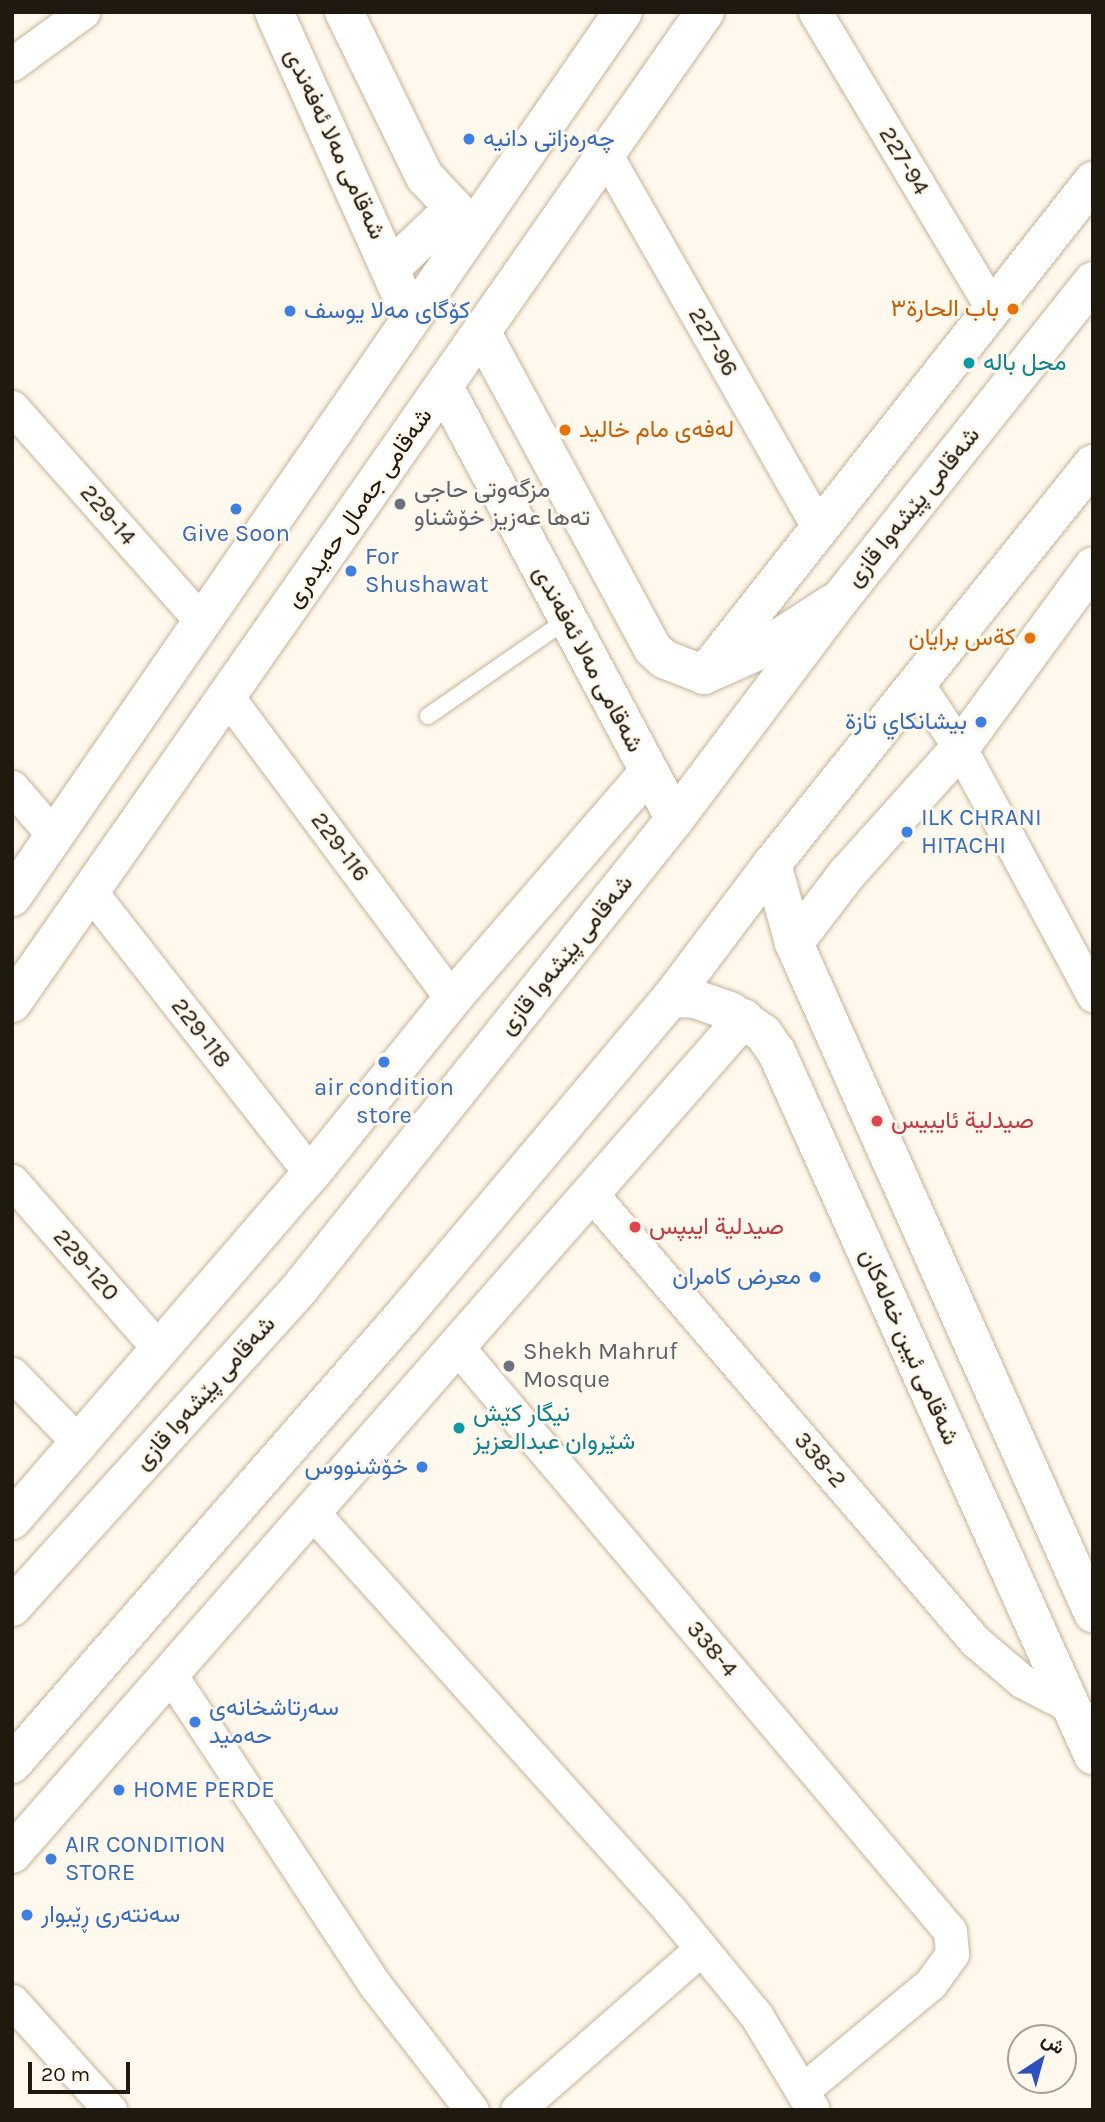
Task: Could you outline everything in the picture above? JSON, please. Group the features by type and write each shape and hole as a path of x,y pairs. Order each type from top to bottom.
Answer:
{"main road":[{"name":"شەقامی مەلا ئەفەندی","path":"274,12 410,315"},
{"path":"344,12 425,177 463,218"},
{"path":"12,897 203,624 410,315 463,218 623,12"},
{"name":"شەقامی جەمال حەیدەری","path":"12,1003 227,696 452,402 482,333 705,12"},
{"path":"704,675 1093,181"},
{"path":"391,268 463,218"},
{"name":"شەقامی پێشەوا قازی","path":"12,1607 300,1288 675,819 841,598 1093,281"},
{"path":"482,333 653,649 676,667 704,675 762,649 841,598"},
{"path":"452,402 513,387"},
{"name":"شەقامی مەلا ئەفەندی","path":"452,402 648,773 675,819"},
{"path":"12,1764 404,1315 671,998 772,864 1093,464"},
{"path":"794,943 846,875 960,748 1093,566"},
{"path":"115,748 163,785"},
{"path":"12,1520 312,1174 452,999 648,773"},
{"path":"772,864 794,943 1093,1613"},
{"name":"شەقامی ئیبن خەلەکان","path":"671,998 713,1004 744,1018 763,1033 777,1054 1093,1755"},
{"path":"12,1854 459,1349 589,1191 744,1018"}],"street":[{"path":"12,64 83,12"},
{"name":"227-94","path":"814,12 993,310"},
{"name":"227-96","path":"606,155 819,529"},
{"name":"229-14","path":"12,407 203,624"},
{"path":"918,685 960,748 1093,995"},
{"name":"229-116","path":"227,696 452,999"},
{"path":"12,787 54,836"},
{"name":"229-118","path":"90,891 312,1174"},
{"name":"229-120","path":"12,1181 159,1349"},
{"name":"338-2","path":"589,1191 975,1641 1022,1681 1070,1706"},
{"name":"338-4","path":"459,1349 950,1931 952,1954 930,1984 808,2100"},
{"path":"12,1374 80,1444"},
{"path":"313,1513 670,1910 700,1950 756,2015 808,2100"},
{"path":"170,1674 376,1986 471,2110"},
{"path":"517,2110 700,1950"},
{"path":"12,2001 110,2110"}],"lane":[{"path":"428,716 568,620"}],"place":[{"name":"چەرەزاتی دانیە","path":"469,139"},
{"name":"باب الحارة٣","path":"1013,309"},
{"name":"کۆگای مەلا یوسف","path":"290,311"},
{"name":"محل باله","path":"969,363"},
{"name":"لەفەی مام خالید","path":"565,430"},
{"name":"مزگەوتی حاجی تەها عەزیز خۆشناو","path":"400,504"},
{"name":"Give Soon","path":"236,509"},
{"name":"For Shushawat","path":"351,571"},
{"name":"كةس برايان","path":"1030,638"},
{"name":"بيشانكاي تازة","path":"981,722"},
{"name":"ILK CHRANI HITACHI","path":"907,832"},
{"name":"air condition store","path":"384,1062"},
{"name":"صيدلية ئايبيس","path":"877,1121"},
{"name":"صيدلية ایبپس","path":"635,1227"},
{"name":"معرض کامران","path":"815,1277"},
{"name":"Shekh Mahruf Mosque","path":"509,1366"},
{"name":"نیگار کێش شێروان عبدالعزیز","path":"459,1428"},
{"name":"خۆشنووس","path":"422,1467"},
{"name":"سەرتاشخانەی حەمید","path":"195,1722"},
{"name":"HOME PERDE","path":"119,1790"},
{"name":"AIR CONDITION STORE","path":"51,1859"},
{"name":"سەنتەری ڕێبوار","path":"27,1915"}]}
